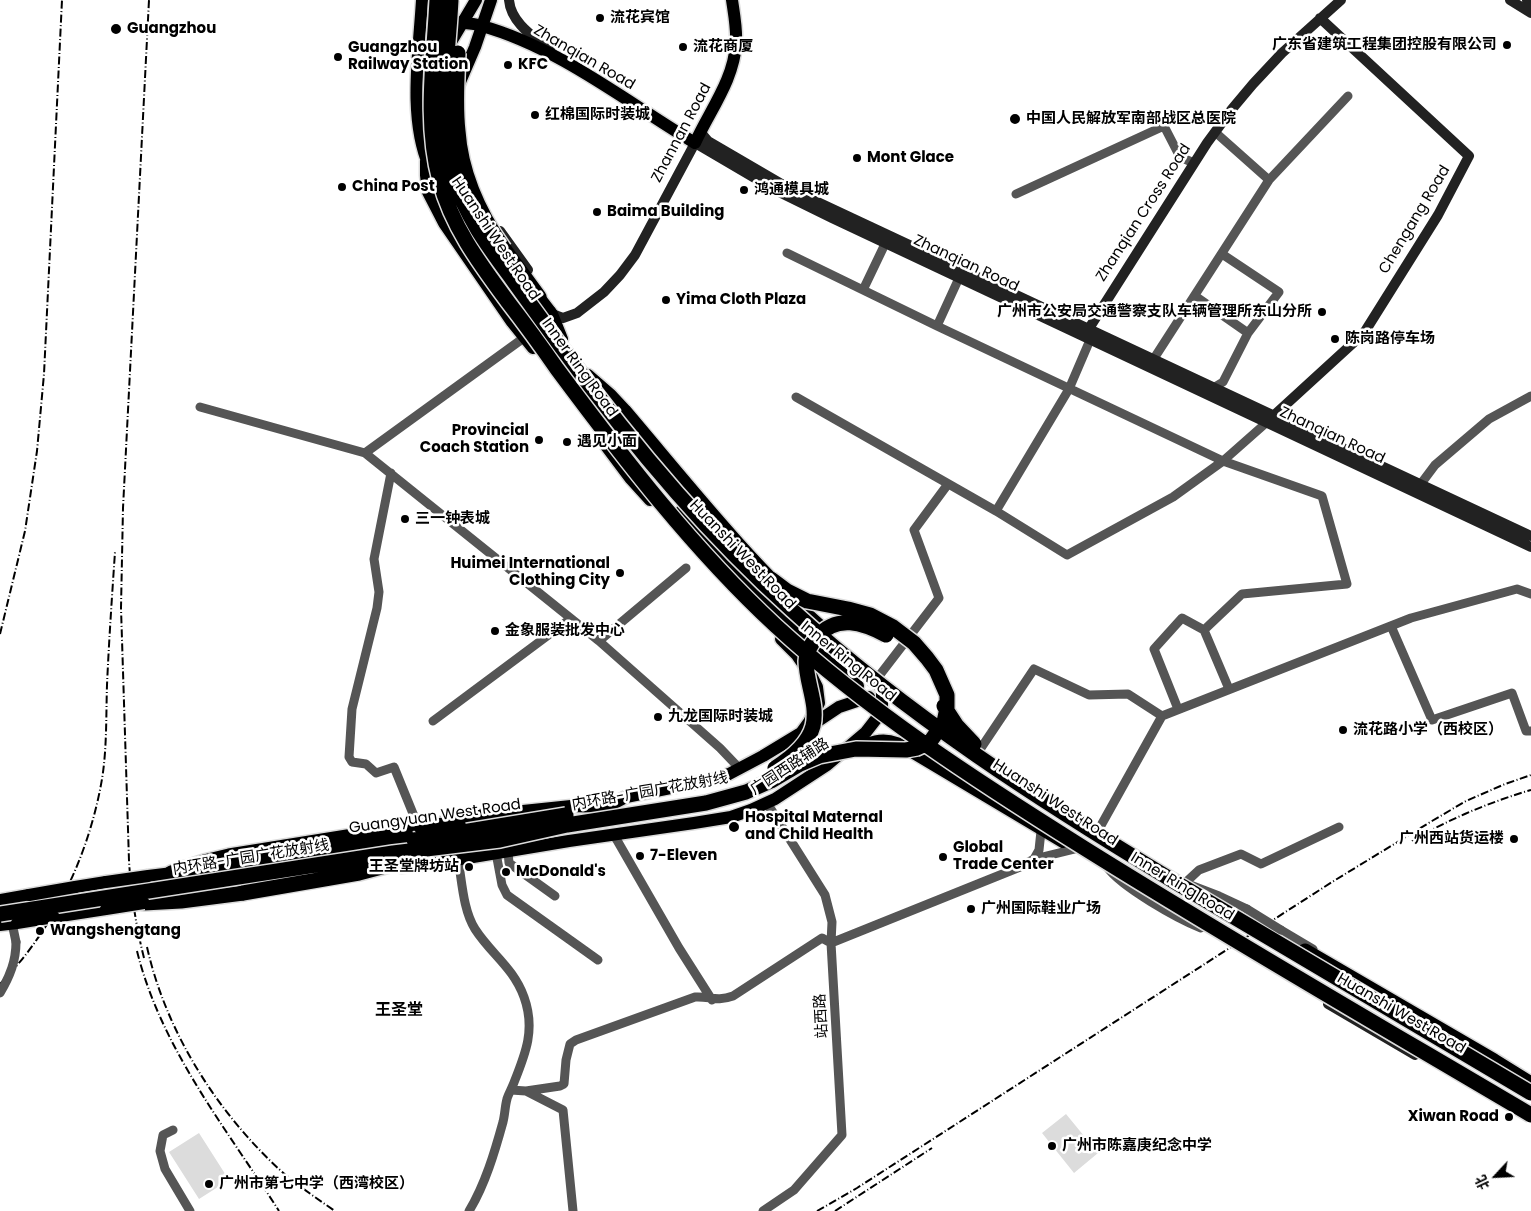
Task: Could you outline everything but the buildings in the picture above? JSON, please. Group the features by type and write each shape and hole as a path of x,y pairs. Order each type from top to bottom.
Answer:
{"highway":[{"name":"Inner Ring Road","path":"437,0 432,95 432,140 443,192 452,216 467,244 618,450 656,498 723,572 773,623 820,665 875,687 936,752 1112,865 1531,1115"},
{"name":"Inner Ring Road","path":"451,0 445,122 448,151 456,184 469,216 478,232 563,344 616,421 653,466 777,596 806,623 896,696 1016,781 1198,896 1531,1093"},
{"path":"458,0 456,103 460,147 466,175 475,200 492,231 539,297"},
{"path":"518,302 584,379 649,472 752,588 792,631 875,687"},
{"name":"内环路-广园广花放射线","path":"7,921 393,853 460,852 502,848 567,825 719,800 746,792 764,784 809,759 834,752 866,748 894,750 917,748 930,742 936,736 944,722 947,695 936,670 927,658 904,635 870,615 808,601 782,588 766,575 691,498 563,344"},
{"name":"内环路-广园广花放射线","path":"0,906 713,792 742,784 768,772 795,753 807,740 813,726 814,708 806,657 811,644 818,635 830,626 856,622 877,630 900,644"},
{"name":"Inner Ring Road","path":"900,644 924,668 957,726 1016,781"},
{"path":"502,848 530,839 724,807 755,797 772,789 842,746 860,740 875,739 896,744 919,753 1112,865"},
{"path":"171,873 204,862 259,851 403,828 562,816"},
{"path":"144,903 181,901 243,893 358,873 460,852"},
{"path":"1305,951 1494,1061 1531,1086"}],"main road":[{"name":"Huanshi West Road","path":"422,0 418,122 426,161 438,188 467,232 589,403 634,461 685,521 729,568 796,633 875,687 995,776 1121,856 1223,917 1257,943 1495,1084 1531,1109"},
{"path":"476,0 446,50 436,90 435,109 439,148 438,188 434,206 452,236 512,322 630,478 719,578 797,655 817,686 820,695 820,703 810,722 801,732"},
{"name":"Huanshi West Road","path":"491,0 475,47 453,100 451,122 456,166 472,208 486,232 563,344 584,379 699,507 724,549 747,573 792,616 949,754 1044,815 1112,865 1167,894 1223,917"},
{"name":"Zhannan Road","path":"695,143 732,69 736,42 732,0"},
{"name":"Zhanqian Road","path":"421,23 462,23 482,26 527,42 600,82 652,118 695,143"},
{"path":"419,60 442,62"},
{"path":"419,60 436,90"},
{"path":"418,79 435,109"},
{"path":"438,188 460,180"},
{"path":"539,297 552,314 563,344"},
{"path":"699,507 811,617 875,687 1185,883"},
{"path":"747,573 758,564"},
{"path":"719,578 729,568"},
{"name":"广园西路辅路","path":"502,848 591,838 715,820 741,814 767,803 827,765 870,727 880,714 875,687 839,707 740,769 715,779 626,797 607,807"},
{"path":"827,765 870,742 887,740 897,743 1075,850 1112,865 1189,919"},
{"path":"949,754 967,784"},
{"path":"171,873 197,860 229,850 416,821 571,806 607,807"},
{"name":"Guangyuan West Road","path":"0,900 106,882 214,868 607,807"},
{"path":"411,836 443,819"},
{"name":"Guangyuan West Road","path":"7,921 54,917 144,903 190,892 589,825 591,838"},
{"path":"358,864 401,867 460,852"},
{"name":"Huanshi West Road","path":"1257,943 1270,962 1352,1011 1495,1084 1531,1100"}],"street":[{"path":"509,0 510,9 517,21 562,60"},
{"name":"Zhanqian Cross Road","path":"1088,330 1215,132 1253,84 1282,53 1341,0"},
{"path":"1510,0 1531,13"},
{"path":"1527,0 1531,2"},
{"name":"Chengang Road","path":"1270,420 1364,333 1438,215 1469,156 1320,18"},
{"path":"1154,360 1269,180 1348,96"},
{"path":"1016,194 1164,126 1180,157 1194,163"},
{"name":"Zhanqian Road","path":"701,130 708,141 792,190 1154,360 1211,392"},
{"path":"1215,132 1269,180"},
{"name":"Zhanqian Road","path":"695,143 775,190 885,244 1090,340 1211,392 1531,547"},
{"name":"Zhannan Road","path":"552,314 563,318 577,314 604,292 636,256 695,143"},
{"path":"456,166 544,294 552,314"},
{"path":"863,290 885,244"},
{"path":"787,253 1223,462 1322,496 1347,584 1242,594 1204,630"},
{"path":"1211,392 1223,382 1248,332 1279,292 1222,254"},
{"path":"937,326 959,278"},
{"path":"1195,296 1248,332"},
{"path":"996,512 1069,389 1090,340 1088,330"},
{"path":"365,453 525,337"},
{"path":"1420,484 1435,464 1489,419 1531,396"},
{"path":"796,397 1067,555 1174,497 1223,462 1270,420"},
{"path":"200,407 365,453 598,641 720,748 740,769"},
{"name":"Zhanqian Road","path":"1270,420 1420,484 1531,536"},
{"path":"390,473 374,559 379,592 377,608 352,709 349,757 352,762 366,764 376,773 394,766 416,821"},
{"path":"875,687 939,598 914,530 948,484"},
{"path":"598,641 686,568"},
{"path":"1099,829 1162,716 1411,618 1517,589 1531,594"},
{"path":"1178,710 1154,649 1182,618 1204,630 1229,690"},
{"path":"434,721 570,619"},
{"path":"1391,626 1432,720 1512,693 1526,731 1531,731"},
{"path":"979,751 1034,669 1089,695 1128,694 1162,716"},
{"path":"967,784 997,785"},
{"name":"站西路","path":"763,1211 794,1190 842,1135 831,943 832,922 826,895 767,803"},
{"path":"1034,859 1038,850 1038,829 1044,815"},
{"path":"1185,883 1199,870 1241,854 1261,864 1339,827"},
{"path":"614,834 679,948 712,1000"},
{"path":"502,848 509,863 555,896"},
{"path":"502,848 502,885 507,895 598,960"},
{"path":"511,1090 526,1091 564,1084 566,1060 570,1044 576,1040 695,997 701,996 712,1000 733,996 822,938 831,943 1020,867 1034,859 1075,850"},
{"path":"460,852 470,918 476,930 516,978 529,1013 530,1028 526,1049 506,1099 505,1115 497,1142 480,1188 469,1211"},
{"path":"1112,865 1113,875 1125,884 1184,920 1201,928"},
{"path":"1185,883 1223,917"},
{"path":"1185,883 1220,896 1247,909 1531,1077"},
{"path":"1167,894 1189,919 1201,928"},
{"path":"0,993 16,956 16,942 7,921"},
{"path":"1281,930 1290,940 1305,951"},
{"path":"1257,943 1281,941 1305,951"},
{"path":"1281,941 1495,1084 1531,1123"},
{"path":"1495,1084 1531,1086"},
{"path":"526,1091 563,1110 573,1211"},
{"path":"172,1130 163,1135 160,1150 165,1169 190,1211"}],"shaded area":[{"path":"1066,1114 1098,1153 1074,1173 1042,1133"},
{"path":"199,1133 229,1180 199,1199 169,1152"}],"railway":[{"path":"0,634 25,531 37,451 44,374 62,0"},
{"path":"144,958 134,910 129,861 121,608 123,508 149,0"},
{"path":"0,984 19,963 53,915 78,863 96,807 105,756 115,552"},
{"path":"817,1211 857,1188 1332,882 1466,801 1531,775"},
{"path":"1412,841 1440,825 1470,812 1531,790"},
{"path":"147,947 167,1010 197,1069 215,1096 235,1123 280,1170 335,1211"},
{"path":"137,951 148,987 162,1021 179,1054 217,1118 279,1211"},
{"path":"835,1211 932,1148"}],"place":[{"name":"流花宾馆","path":"600,18"},
{"name":"Guangzhou","path":"116,29"},
{"name":"广东省建筑工程集团控股有限公司","path":"1507,45"},
{"name":"流花商厦","path":"683,47"},
{"name":"Guangzhou Railway Station","path":"338,57"},
{"name":"KFC","path":"508,65"},
{"name":"红棉国际时装城","path":"535,115"},
{"name":"中国人民解放军南部战区总医院","path":"1015,119"},
{"name":"Mont Glace","path":"857,158"},
{"name":"China Post","path":"342,187"},
{"name":"鸿通模具城","path":"744,190"},
{"name":"Baima Building","path":"597,212"},
{"name":"Yima Cloth Plaza","path":"666,300"},
{"name":"广州市公安局交通警察支队车辆管理所东山分所","path":"1322,312"},
{"name":"陈岗路停车场","path":"1335,339"},
{"name":"Provincial Coach Station","path":"539,440"},
{"name":"遇见小面","path":"567,442"},
{"name":"三一钟表城","path":"405,519"},
{"name":"Huimei International Clothing City","path":"620,573"},
{"name":"金象服装批发中心","path":"495,631"},
{"name":"九龙国际时装城","path":"658,717"},
{"name":"流花路小学（西校区）","path":"1343,730"},
{"name":"Hospital Maternal and Child Health","path":"734,827"},
{"name":"广州西站货运楼","path":"1514,839"},
{"name":"7-Eleven","path":"640,856"},
{"name":"Global Trade Center","path":"943,857"},
{"name":"王圣堂牌坊站","path":"469,867"},
{"name":"McDonald's","path":"506,872"},
{"name":"广州国际鞋业广场","path":"971,909"},
{"name":"Wangshengtang","path":"40,931"},
{"name":"Xiwan Road","path":"1509,1117"},
{"name":"广州市陈嘉庚纪念中学","path":"1052,1146"},
{"name":"广州市第七中学（西湾校区）","path":"209,1184"}],"district":[{"name":"王圣堂","path":"399,1011"}]}
